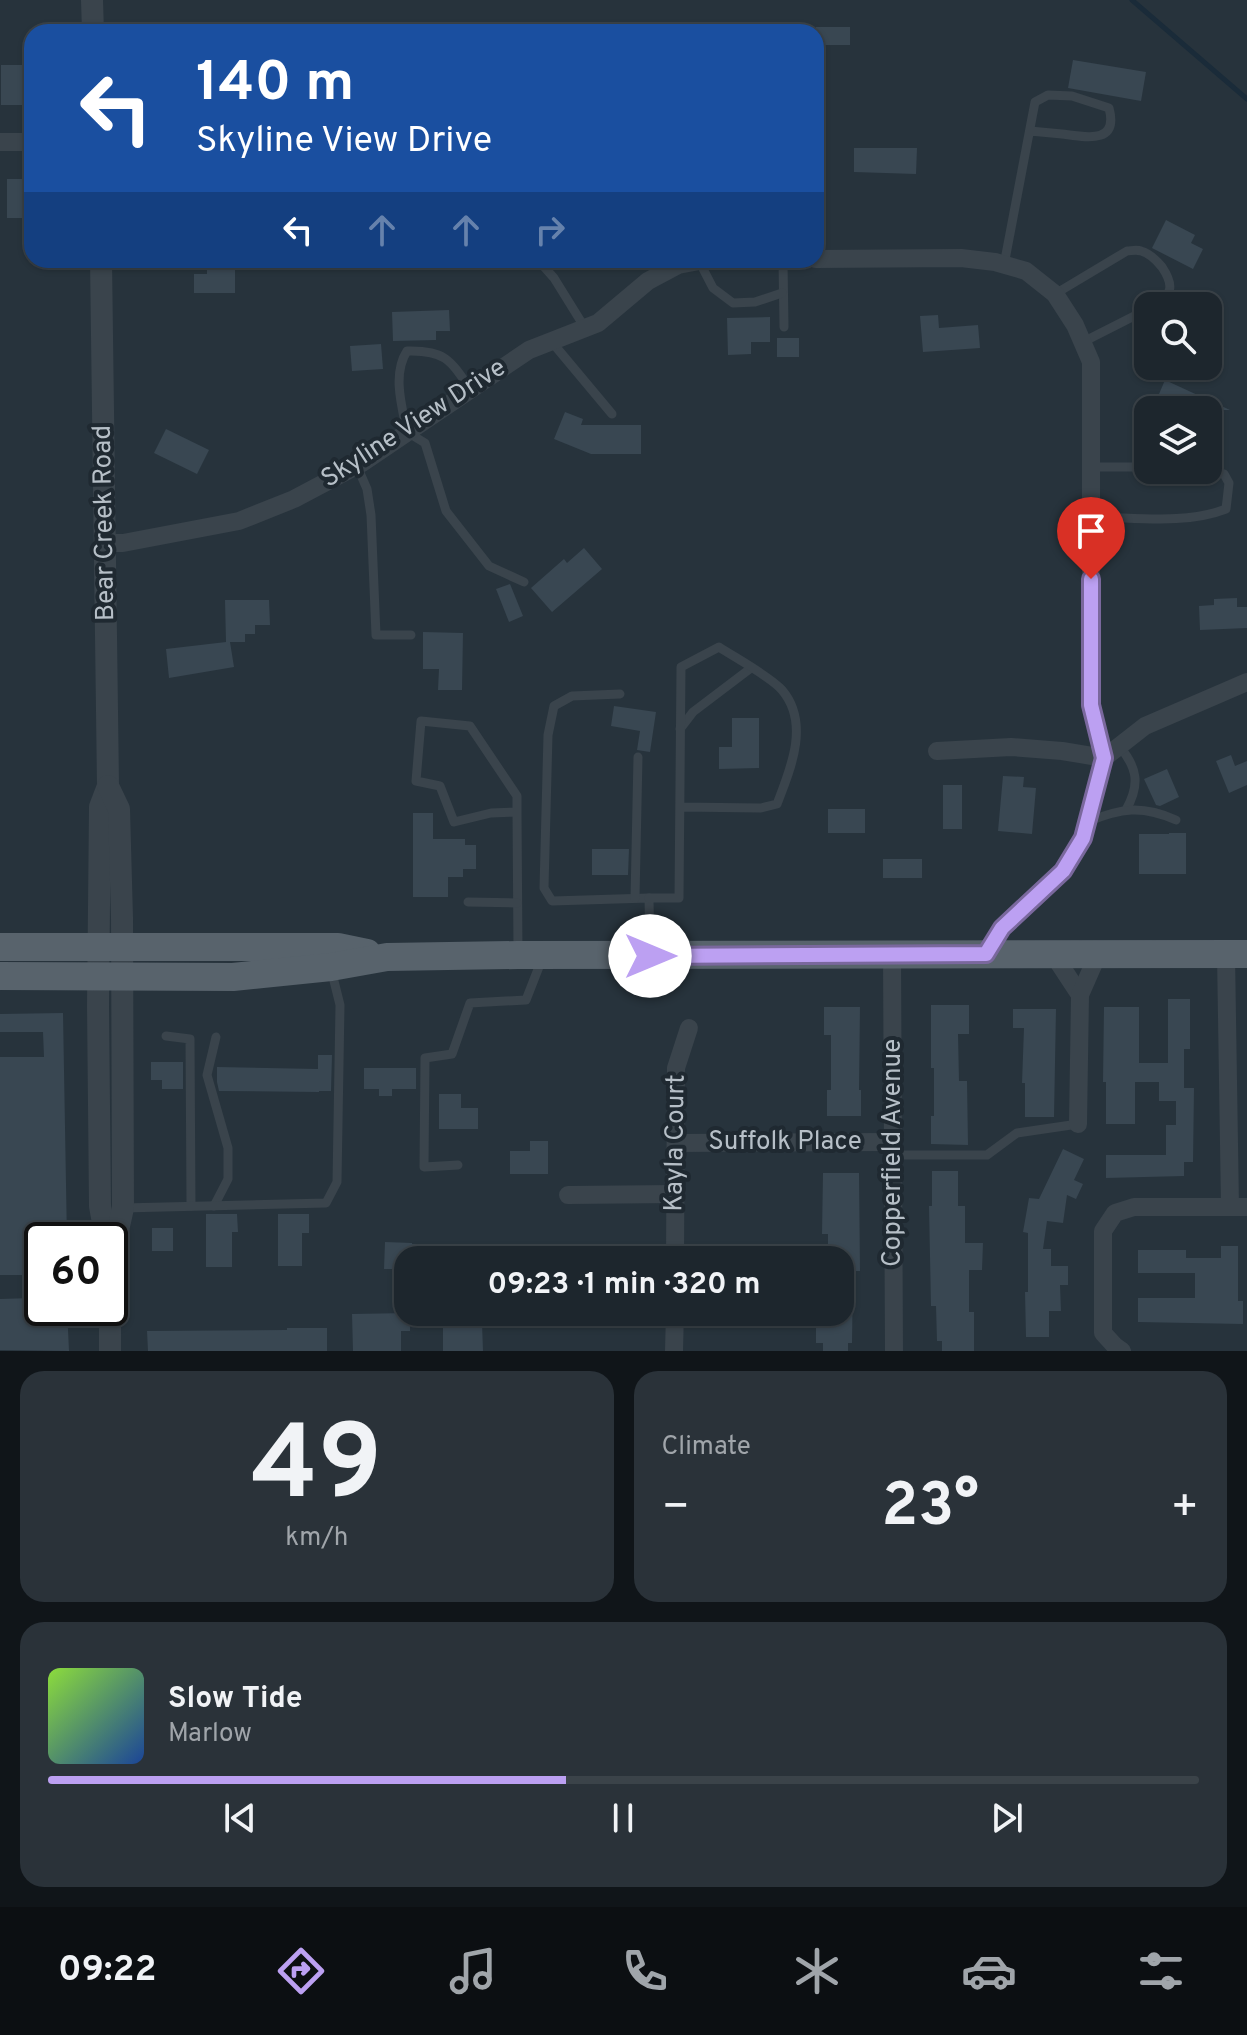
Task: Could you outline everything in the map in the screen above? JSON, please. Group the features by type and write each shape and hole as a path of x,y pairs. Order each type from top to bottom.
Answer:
{"main road":[{"path":"0,947 338,947 387,957"},
{"path":"0,976 233,977 331,967 387,957 1237,954"}],"street":[{"path":"92,0 93,24"},
{"path":"0,142 24,142"},
{"path":"824,259 961,258 1004,265 1026,271 1055,294 1075,325 1091,362 1091,705 1112,752"},
{"name":"Bear Creek Road","path":"101,268 108,786 100,807 110,947 100,1206 103,1222"},
{"name":"Skyline View Drive","path":"105,543 123,543 239,521 294,499 357,466 529,350 598,323 648,281 672,268"},
{"path":"986,954 1002,928 1063,871 1083,838 1112,752 1145,726 1247,682"},
{"path":"937,751 1011,747 1112,752"},
{"name":"Copperfield Avenue","path":"892,954 894,1351"},
{"path":"1053,954 1080,995"},
{"path":"1078,1124 1080,995 1098,954"},
{"path":"1122,1351 1103,1333 1103,1231 1115,1213 1134,1207 1238,1207 1237,954"},
{"name":"Bear Creek Road","path":"110,976 123,1208 120,1222"},
{"name":"Kayla Court","path":"675,1246 676,1068 689,1028"},
{"name":"Suffolk Place","path":"677,1143 893,1149"},
{"path":"568,1195 675,1194"},
{"name":"Bear Creek Road","path":"110,1326 110,1351"},
{"path":"674,1351 675,1326"}],"lane":[{"path":"1004,265 1035,102 1048,95 1072,96 1109,108 1112,118 1109,130 1101,136 1087,138 1030,131"},
{"path":"1055,294 1127,251 1140,250 1157,261 1170,279 1169,292"},
{"path":"545,268 585,328"},
{"path":"705,268 713,288 733,303 755,302 782,293"},
{"path":"783,268 784,327"},
{"path":"1083,342 1134,316"},
{"path":"551,341 612,414"},
{"path":"470,389 454,364 430,350 407,351 401,360 399,394 407,432 425,443 446,511 489,566 524,582"},
{"path":"357,466 367,489 371,515 376,635 411,635"},
{"path":"1091,467 1134,467"},
{"path":"1091,517 1211,515 1226,509 1229,483 1222,474"},
{"path":"620,694 572,696 554,706 548,735 544,888 552,901 679,898 681,667 719,647 780,688 794,710 797,737 787,779 777,804 761,808 680,807"},
{"path":"680,729 693,712 751,668"},
{"path":"458,1165 424,1167 425,1058 452,1054 470,1003 526,1000 530,955 517,903 517,812 517,796 470,726 421,721 416,781 440,786 454,822 491,813 517,812"},
{"path":"1112,752 1128,756 1135,776 1135,794 1126,810"},
{"path":"635,898 638,757"},
{"path":"1087,822 1114,811 1126,810 1163,814 1176,820"},
{"path":"649,898 650,956"},
{"path":"468,902 517,903"},
{"path":"123,1208 326,1203 337,1182 340,1005 331,967"},
{"path":"166,1036 190,1039 191,1206"},
{"path":"214,1206 228,1179 228,1148 207,1075 216,1037"},
{"name":"Suffolk Place","path":"893,1149 987,1155 1017,1133 1078,1124"}],"building":[{"path":"824,27 850,27 850,45 824,45"},
{"path":"1073,60 1146,72 1141,101 1068,88"},
{"path":"1,65 24,65 24,105 1,105"},
{"path":"854,148 917,148 916,174 854,172"},
{"path":"7,179 24,179 24,218 7,218"},
{"path":"1166,220 1195,235 1191,243 1203,249 1193,269 1152,248"},
{"path":"207,268 235,268 235,293 194,293 194,274 207,274"},
{"path":"449,310 450,331 436,331 436,340 393,341 392,312"},
{"path":"938,315 939,328 978,325 980,348 923,352 920,316"},
{"path":"770,317 770,342 751,342 751,354 728,355 727,318"},
{"path":"777,338 799,338 799,357 777,357"},
{"path":"381,344 383,369 352,371 350,346"},
{"path":"1165,380 1200,396 1158,396"},
{"path":"565,412 583,419 581,425 641,425 641,454 591,454 554,439"},
{"path":"166,429 209,450 197,474 154,453"},
{"path":"584,548 602,569 552,612 531,588 564,559 567,563"},
{"path":"510,584 523,616 509,622 496,589"},
{"path":"1237,598 1237,607 1247,607 1247,628 1200,630 1199,606 1214,605 1214,599"},
{"path":"225,600 269,600 270,625 255,625 255,634 245,634 245,642 230,642 234,667 169,678 166,649 226,642"},
{"path":"423,632 463,633 462,690 438,690 439,669 423,669"},
{"path":"614,706 656,712 650,752 637,750 640,731 611,726"},
{"path":"732,718 759,718 759,768 719,769 719,747 732,747"},
{"path":"1231,755 1235,766 1247,761 1247,785 1229,793 1216,761"},
{"path":"1167,769 1179,797 1160,806 1156,805 1144,779"},
{"path":"1003,776 1024,777 1023,787 1036,788 1032,834 998,831"},
{"path":"943,785 962,785 962,829 943,829"},
{"path":"828,809 865,809 865,833 828,833"},
{"path":"413,813 433,813 433,839 465,839 465,845 476,845 476,869 463,869 463,877 448,877 448,897 413,897"},
{"path":"1186,833 1186,874 1139,874 1139,834"},
{"path":"592,849 629,849 628,875 592,875"},
{"path":"883,859 922,859 922,878 883,878"},
{"path":"1168,999 1190,999 1190,1049 1184,1049 1184,1088 1194,1088 1193,1162 1184,1162 1184,1176 1106,1178 1106,1155 1166,1155 1166,1125 1176,1125 1176,1101 1159,1101 1159,1082 1135,1082 1135,1124 1106,1124 1104,1007 1139,1007 1139,1063 1168,1063"},
{"path":"931,1005 969,1005 969,1034 958,1034 959,1081 967,1081 968,1145 931,1144 934,1068 931,1068"},
{"path":"824,1007 860,1007 861,1116 827,1116 827,1090 831,1090 831,1035 824,1035"},
{"path":"1013,1009 1056,1009 1054,1117 1025,1117 1025,1083 1022,1083 1024,1028 1013,1028"},
{"path":"63,1013 67,1222 24,1222 24,1275 0,1275 0,1057 44,1057 43,1032 0,1032 0,1014"},
{"path":"318,1055 332,1055 331,1091 219,1091 217,1067 318,1069"},
{"path":"151,1062 183,1062 183,1089 162,1089 162,1080 151,1080"},
{"path":"364,1068 416,1068 416,1089 392,1089 392,1096 379,1096 379,1089 364,1089"},
{"path":"439,1094 461,1094 461,1108 478,1108 478,1129 439,1129"},
{"path":"530,1141 548,1141 548,1174 510,1174 510,1151 530,1151"},
{"path":"1063,1149 1084,1159 1074,1180 1083,1184 1076,1199 1067,1195 1063,1223 1047,1221 1043,1249 1051,1249 1051,1266 1068,1266 1068,1285 1060,1285 1061,1311 1049,1311 1049,1337 1026,1337 1028,1233 1023,1232 1029,1198 1039,1199"},
{"path":"932,1171 958,1171 958,1206 965,1206 965,1243 983,1243 982,1270 969,1270 969,1312 974,1312 974,1351 942,1351 942,1341 937,1341 936,1306 931,1306 929,1206 932,1206"},
{"path":"823,1173 859,1173 860,1271 854,1271 854,1246 828,1246 828,1234 822,1234"},
{"path":"206,1214 237,1214 238,1232 232,1232 232,1267 206,1267"},
{"path":"278,1214 309,1214 309,1233 302,1233 302,1266 278,1266"},
{"path":"152,1228 173,1228 173,1251 152,1251"},
{"path":"385,1242 452,1244 394,1246 394,1269 384,1269"},
{"path":"1221,1246 1238,1246 1238,1301 1243,1301 1243,1324 1138,1322 1138,1298 1195,1298 1195,1273 1138,1273 1138,1250 1186,1250 1186,1258 1221,1258"},
{"path":"24,1298 24,1326 68,1326 69,1351 0,1350 0,1299"},
{"path":"394,1313 394,1326 410,1326 410,1331 401,1331 401,1351 353,1351 352,1314"},
{"path":"443,1326 482,1326 483,1351 443,1351"},
{"path":"816,1326 852,1326 852,1343 848,1343 848,1351 823,1351 823,1343 816,1343"},
{"path":"327,1328 327,1351 148,1351 147,1331"}],"waterway":[{"path":"1132,0 1247,99"}],"route":[{"path":"650,956 986,954 1002,928 1063,871 1083,838 1104,758 1091,705 1091,579"}]}
